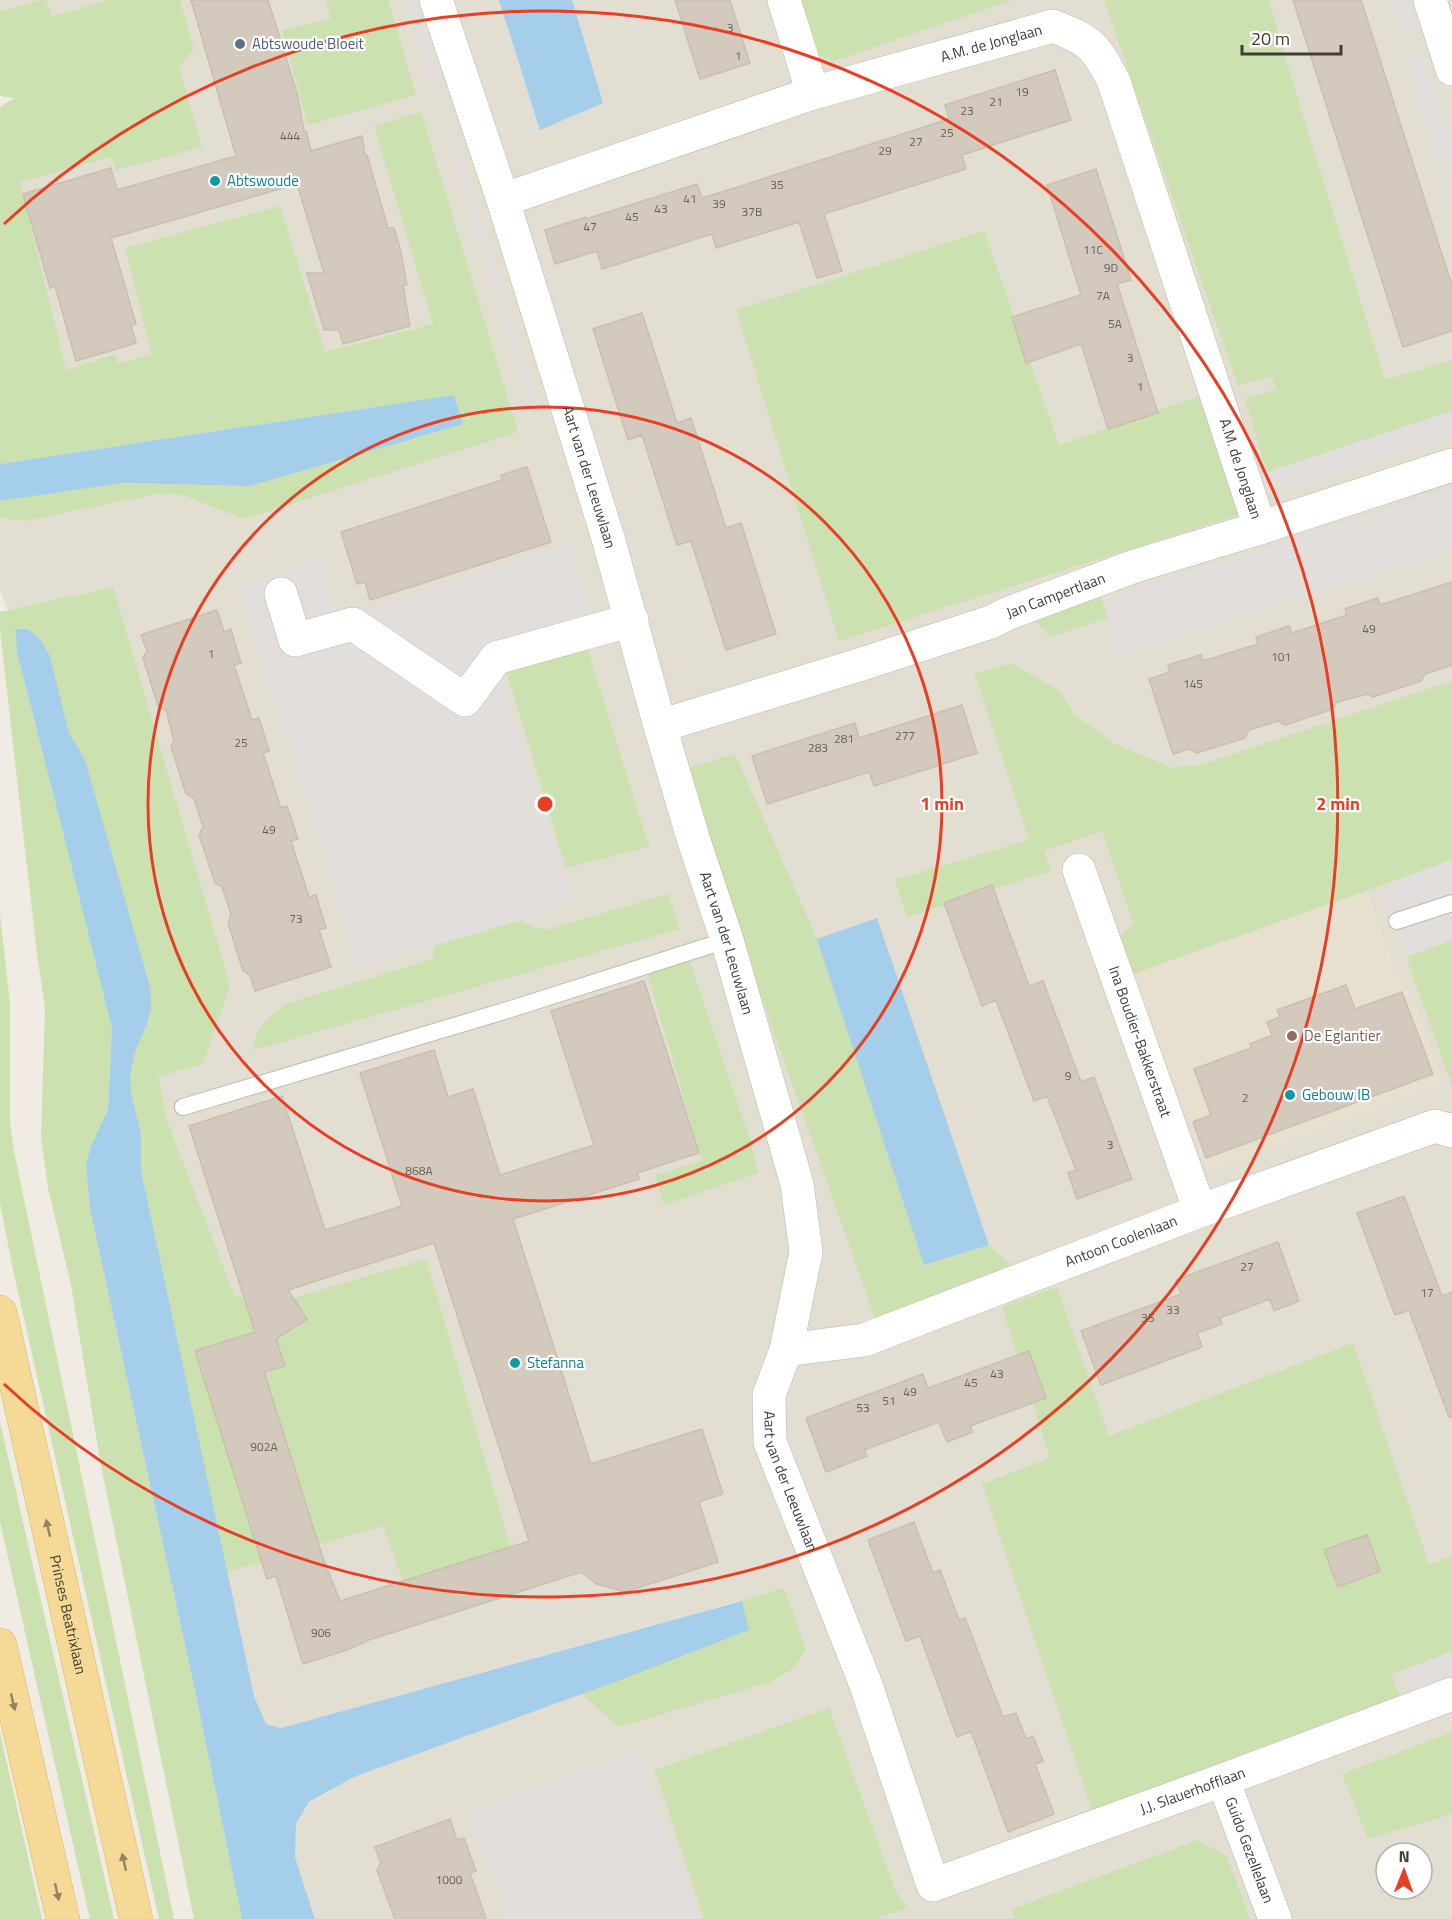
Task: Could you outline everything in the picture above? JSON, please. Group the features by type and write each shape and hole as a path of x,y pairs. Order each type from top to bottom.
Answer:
{"main road":[{"name":"Prinses Beatrixlaan","path":"0,1312 136,1919"},
{"path":"0,1645 63,1919"}],"street":[{"name":"Aart van der Leeuwlaan","path":"435,0 503,200 632,620 660,726 693,838 727,940 797,1184 806,1252 786,1350 769,1395 770,1442 866,1685 933,1885"},
{"path":"784,0 813,93"},
{"path":"1430,0 1452,69"},
{"name":"A.M. de Jonglaan","path":"503,200 813,93 1053,26 1082,38 1101,56 1114,82 1260,528"},
{"name":"Jan Campertlaan","path":"660,726 990,622 1135,566 1452,465"},
{"path":"281,594 296,640 353,624 465,700 496,658 632,620"},
{"name":"Ina Boudier-Bakkerstraat","path":"1080,870 1200,1211"},
{"name":"Antoon Coolenlaan","path":"786,1350 864,1340 1200,1211 1435,1126 1452,1131"},
{"name":"J.J. Slauerhofflaan","path":"933,1885 1452,1694"},
{"name":"Guido Gezellelaan","path":"1223,1780 1275,1919"}],"lane":[{"path":"1397,921 1452,903"},
{"path":"183,1107 511,1009 727,940"}],"shaded area":[{"path":"0,0 1452,0 1452,1919 315,1919 295,1857 296,1824 309,1803 354,1777 615,1682 748,1629 741,1601 281,1728 266,1725 254,1696 15,629 0,590 0,501 123,483 454,395 0,464 0,107 15,98 0,96"},
{"path":"408,0 417,0 438,76 430,78"},
{"path":"1388,0 1409,0 1419,31 1400,36"},
{"path":"1424,55 1452,140 1452,201 1406,60"},
{"path":"457,142 539,405 531,408 449,145"},
{"path":"1452,411 1452,438 1275,495 1267,472"},
{"path":"1452,488 1452,550 1120,656 1102,599"},
{"path":"568,543 598,638 497,668 576,904 359,968 238,586 319,559 340,620"},
{"path":"1452,860 1452,940 1406,957 1380,886"},
{"name":"De Eglantier","path":"1364,882 1401,986 1410,989 1444,1084 1207,1172 1129,965"},
{"path":"1452,1652 1452,1679 1412,1694 1403,1670"},
{"path":"636,1752 701,1919 508,1919 468,1811"}],"green space":[{"path":"46,0 52,17 106,0 180,0 194,49 179,68 202,147 116,170 111,157 20,182 66,370 115,354 118,364 152,354 125,248 280,206 325,352 433,324 374,126 421,112 518,432 244,519 183,495 157,494 25,521 0,518 0,501 123,483 250,486 463,423 454,395 0,464 0,107 15,98 0,96 0,12"},
{"path":"326,0 388,0 416,95 308,125 282,31 331,18"},
{"path":"798,0 1013,0 834,61 818,55"},
{"path":"1104,0 1269,0 1385,380 1452,360 1452,411 1267,472 1245,399 1276,389 1272,376 1238,386"},
{"path":"984,231 1059,445 1200,396 1239,515 839,641 736,310"},
{"path":"113,587 230,985 203,1064 158,1077 167,1121 235,1297 288,1282 293,1298 426,1259 511,1549 403,1581 383,1526 226,1572 141,1171 141,1134 131,1093 130,1075 135,1052 146,1026 150,987 85,760 69,733 50,656 40,639 28,629 15,629 17,653 112,1028 108,1109 91,1146 86,1165 90,1209 242,1919 194,1919 101,1466 71,1285 48,1188 41,1138 45,1007 0,630 0,612"},
{"path":"1099,591 1108,618 1050,637 1028,614"},
{"path":"586,644 649,847 566,868 506,670"},
{"path":"1011,663 1060,691 1074,714 1115,744 1172,768 1204,764 1452,681 1452,860 1127,976 1115,941 1133,923 1102,831 1044,851 1051,871 907,917 895,880 1029,840 975,674"},
{"path":"735,754 817,939 924,1265 989,1245 1011,1265 876,1321 723,888 685,769"},
{"path":"668,894 680,929 253,1050 256,1035 260,1029 268,1018 286,1004 433,959 435,920 518,917 532,927 546,930"},
{"path":"0,913 10,1004 10,1122 14,1151 174,1919 159,1919 0,1203"},
{"path":"1452,940 1452,1086 1406,957"},
{"path":"689,959 751,1143 758,1173 664,1205 655,1175 702,1161 646,969"},
{"path":"1057,1287 1109,1436 1353,1343 1429,1564 1452,1556 1452,1652 1391,1674 1401,1699 1093,1813 982,1484 1050,1458 1002,1307"},
{"path":"0,1422 114,1919 90,1919 0,1522"},
{"path":"784,1588 806,1649 794,1668 771,1682 619,1727 582,1694 748,1630 742,1601"},
{"path":"829,1708 896,1892 908,1908 876,1919 704,1919 655,1770"},
{"path":"1452,1732 1452,1814 1368,1839 1342,1774"},
{"path":"0,1733 42,1919 0,1919"},
{"path":"1198,1840 1227,1857 1250,1919 1015,1919 1012,1909"}],"water":[{"path":"499,0 572,0 603,103 540,130"},
{"path":"454,395 463,424 250,486 123,483 0,501 0,464"},
{"path":"15,629 28,629 40,639 50,656 69,733 85,760 150,987 151,1008 135,1052 130,1075 131,1093 141,1134 141,1171 254,1696 266,1724 281,1728 742,1601 749,1630 615,1682 354,1777 309,1802 296,1824 295,1857 315,1919 242,1919 90,1209 86,1165 91,1146 108,1109 112,1028 17,653"},
{"path":"877,918 989,1245 924,1265 817,939"}],"building":[{"name":"Abtswoude","path":"191,0 268,0 297,93 304,131 306,131 311,151 362,136 365,155 367,155 388,228 394,228 400,248 407,285 403,285 410,326 343,344 339,330 324,330 307,273 324,273 297,184 111,238 136,324 131,325 136,343 76,361 55,286 50,288 23,194 111,168 117,190 236,156"},
{"path":"675,0 730,0 750,63 700,79"},
{"path":"1293,0 1361,0 1452,286 1452,331 1403,347"},
{"path":"1055,70 1071,120 962,155 966,169 824,214 842,271 817,278 799,222 716,248 712,234 602,269 597,251 555,264 545,230 697,184 702,198 728,190 949,119 945,105"},
{"path":"1096,169 1131,280 1117,284 1158,413 1108,429 1081,344 1026,363 1012,317 1081,295 1047,185"},
{"path":"642,313 677,423 691,418 726,528 741,523 776,634 726,650 691,541 677,545 642,435 628,440 593,329"},
{"path":"527,467 551,542 370,600 365,582 357,584 341,532 502,480 501,475"},
{"path":"1452,582 1452,665 1425,674 1421,681 1373,697 1368,694 1337,702 1333,709 1285,725 1278,721 1249,730 1245,738 1197,753 1189,749 1173,754 1149,679 1170,672 1168,665 1201,655 1203,661 1258,644 1256,637 1289,626 1292,633 1347,615 1345,609 1378,598 1380,605"},
{"path":"217,610 224,632 231,629 241,663 234,665 252,720 259,718 269,751 263,753 281,808 287,806 298,839 291,841 309,897 316,895 326,928 319,930 331,967 255,991 250,975 243,971 228,923 231,915 222,887 215,883 199,835 203,827 194,798 186,794 171,746 174,740 166,710 158,706 143,658 147,651 141,635"},
{"path":"962,705 977,753 874,786 869,772 767,804 752,756 855,723 859,738"},
{"path":"992,885 1029,986 1043,981 1081,1082 1094,1077 1132,1179 1077,1199 1068,1173 1076,1170 1047,1096 1034,1101 996,1000 982,1006 944,903"},
{"name":"Stefanna","path":"644,981 699,1153 637,1173 639,1179 513,1219 591,1464 702,1429 723,1494 699,1502 718,1562 625,1592 597,1584 581,1572 369,1640 347,1650 303,1664 276,1576 267,1579 195,1351 255,1332 189,1126 282,1096 325,1230 402,1206 360,1073 434,1050 448,1097 473,1089 500,1175 594,1145 551,1011","holes":["434,1243 529,1541 340,1601 323,1558 264,1372 285,1366 276,1339 307,1319 288,1290"]},
{"name":"Gebouw IB","path":"1346,985 1355,1009 1402,992 1433,1074 1206,1158 1193,1122 1211,1115 1194,1069 1251,1048 1250,1044 1272,1035 1267,1022 1280,1017 1277,1010"},
{"path":"1404,1196 1442,1296 1452,1292 1452,1417 1449,1417 1409,1310 1395,1315 1357,1213"},
{"path":"1278,1242 1299,1301 1274,1311 1270,1299 1220,1318 1222,1324 1197,1333 1202,1347 1101,1385 1081,1331 1181,1294 1176,1280"},
{"path":"1029,1351 1046,1398 970,1426 973,1432 947,1442 939,1422 864,1450 867,1456 826,1472 806,1418 923,1374 928,1388"},
{"path":"914,1522 933,1573 940,1570 959,1620 965,1618 1003,1717 1016,1713 1026,1739 1033,1736 1043,1761 1035,1764 1054,1814 1008,1832 971,1731 957,1737 920,1636 906,1641 868,1540"},
{"path":"1367,1535 1380,1571 1338,1587 1324,1550"},
{"path":"450,1819 457,1840 464,1838 476,1871 470,1873 486,1919 395,1919 377,1870 381,1863 375,1847"}],"place":[{"name":"Abtswoude Bloeit","path":"240,44"},
{"name":"Abtswoude","path":"215,181"},
{"name":"De Eglantier","path":"1292,1036"},
{"name":"Gebouw IB","path":"1290,1095"},
{"name":"Stefanna","path":"515,1363"}]}
